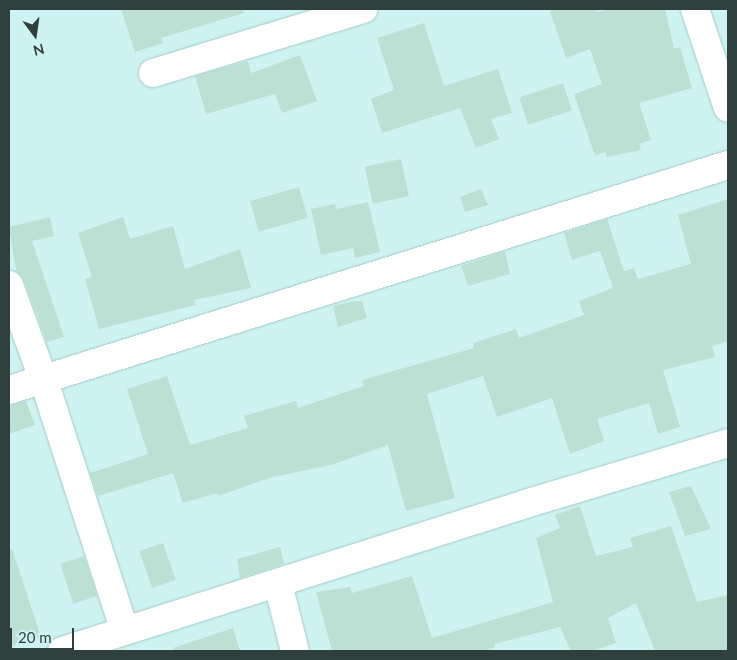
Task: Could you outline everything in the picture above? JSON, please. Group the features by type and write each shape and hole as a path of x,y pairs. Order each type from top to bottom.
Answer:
{"street":[{"path":"153,73 364,9"},
{"path":"695,9 728,108"},
{"path":"9,390 728,165"},
{"path":"9,285 44,380 124,629"},
{"path":"62,651 124,629 278,584 525,504 728,443"},
{"path":"278,584 295,651"}],"building":[{"path":"121,9 243,9 244,13 161,38 163,43 135,52"},
{"path":"549,9 595,9 596,12 612,9 665,9 674,49 680,47 692,88 639,103 651,140 639,144 641,150 607,157 605,152 595,156 574,94 602,84 590,49 566,58"},
{"path":"424,23 444,86 498,69 512,113 491,119 499,139 476,148 460,108 382,133 371,99 394,90 377,38"},
{"path":"300,55 317,101 282,113 275,94 206,114 195,76 248,61 251,73"},
{"path":"563,83 572,111 528,125 519,97"},
{"path":"401,159 409,196 373,204 365,167"},
{"path":"299,187 308,218 259,232 250,201"},
{"path":"481,189 488,205 465,212 460,197"},
{"path":"728,199 728,341 712,346 715,357 663,370 680,427 658,434 649,403 597,419 604,441 570,454 552,398 497,417 483,376 427,394 455,498 406,511 388,445 331,465 273,477 218,496 217,493 183,503 173,473 98,496 90,473 148,454 127,389 167,376 190,445 248,428 244,416 296,401 298,408 364,386 362,380 474,348 473,343 516,329 519,338 584,315 579,301 613,288 600,251 572,260 564,233 607,219 624,271 634,268 638,279 691,264 678,215"},
{"path":"368,202 380,252 355,258 353,248 321,255 311,209 335,204 336,209"},
{"path":"50,217 54,236 32,241 64,337 47,342 24,280 14,270 16,270 9,227"},
{"path":"123,217 130,239 173,226 185,269 240,249 251,288 194,300 196,305 99,329 85,279 92,277 78,233"},
{"path":"505,251 510,274 468,286 461,266"},
{"path":"362,301 367,318 338,327 333,306"},
{"path":"26,401 35,425 9,434 9,405"},
{"path":"691,486 711,529 685,536 669,492"},
{"path":"580,506 596,556 633,547 630,538 671,526 697,602 728,595 728,651 655,651 636,603 608,618 616,643 592,651 571,651 560,627 494,644 495,647 482,651 332,651 316,592 350,587 352,593 412,576 432,638 553,602 536,538 560,528 555,515"},
{"path":"163,543 176,580 152,588 139,551"},
{"path":"280,547 284,564 240,578 237,559"},
{"path":"12,549 41,637 9,647 9,550"},
{"path":"84,556 97,596 73,604 60,564"},
{"path":"233,628 240,651 174,651 173,648"}]}
